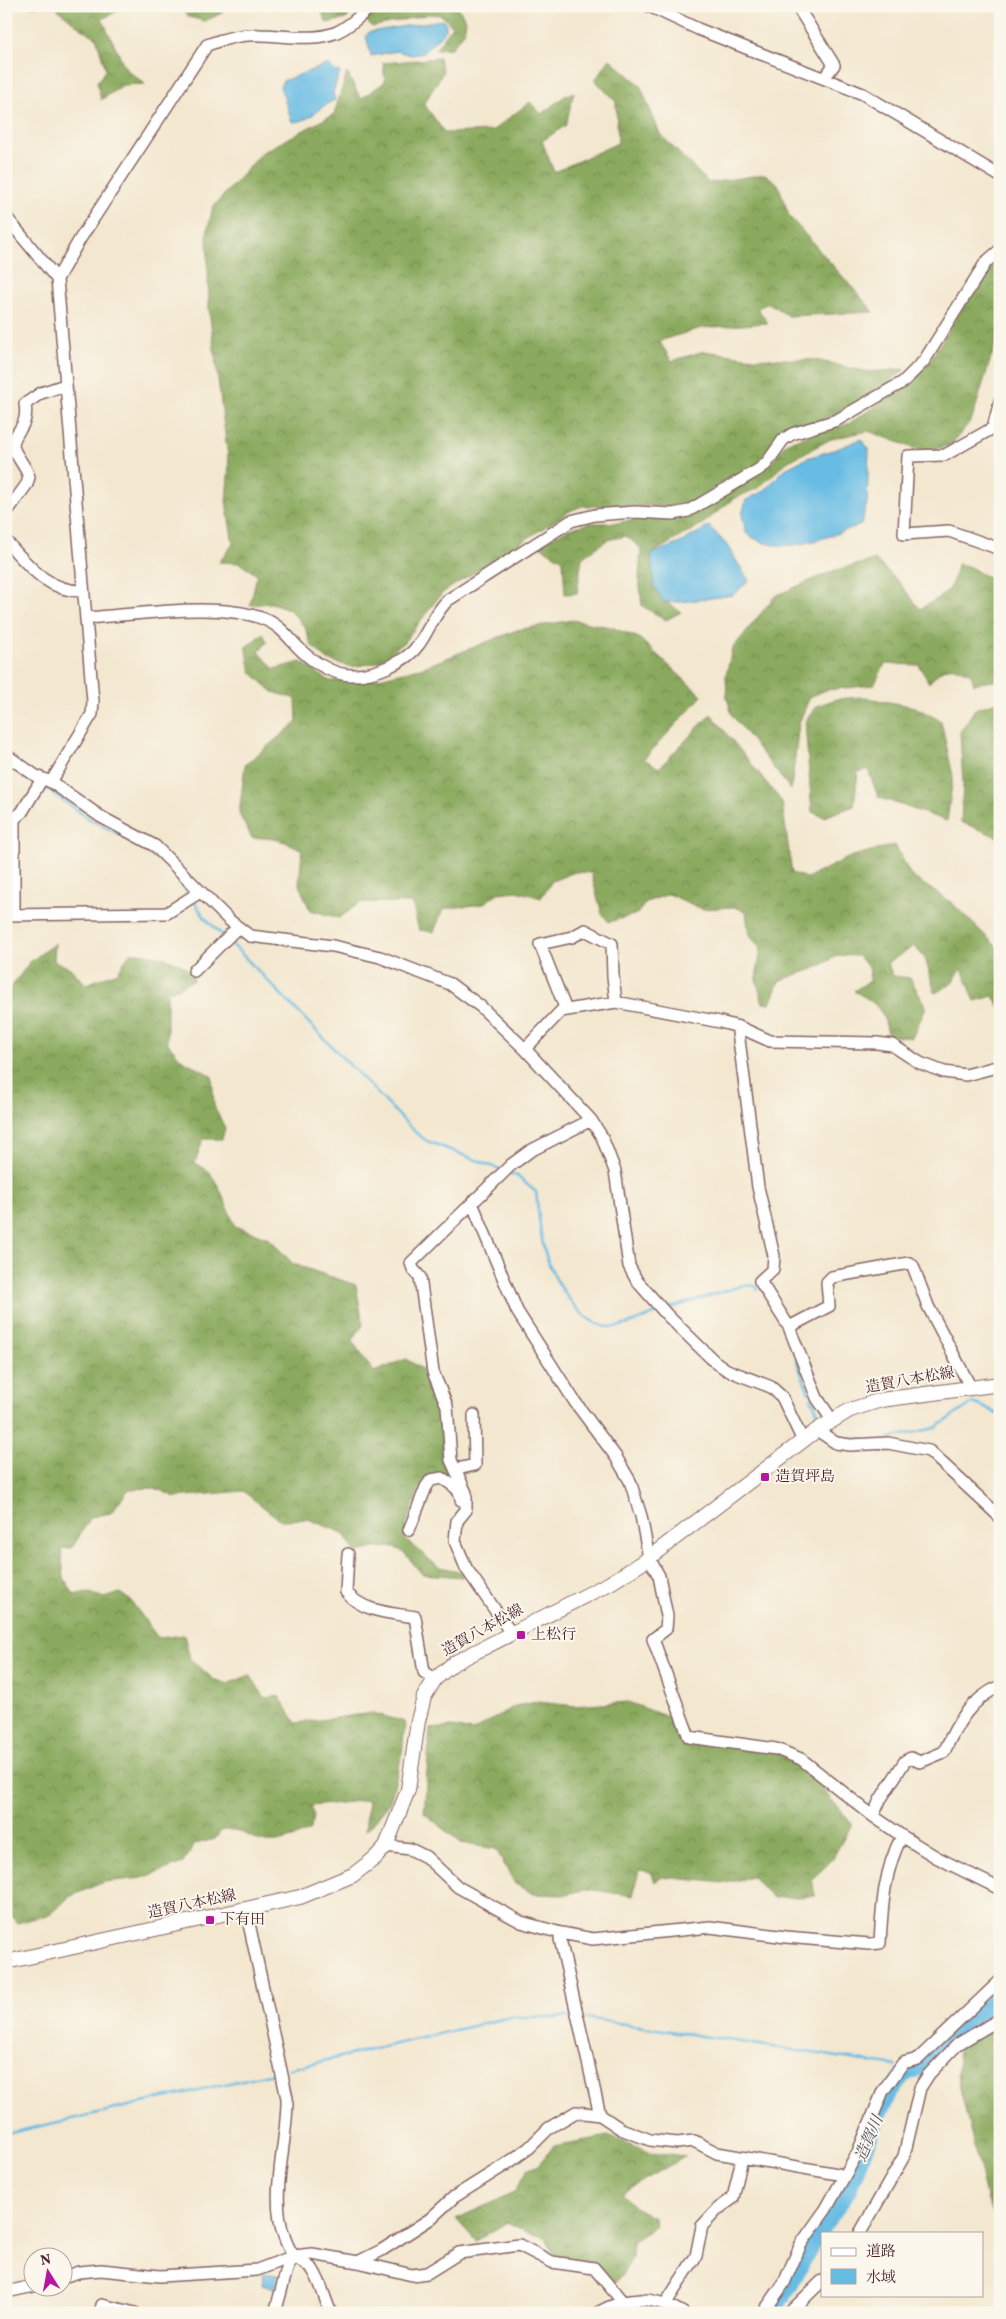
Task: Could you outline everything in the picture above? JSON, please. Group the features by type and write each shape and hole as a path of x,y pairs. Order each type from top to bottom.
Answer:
{"main road":[{"name":"造賀八本松線","path":"6,1962 300,1897 341,1881 375,1858 386,1846 408,1790 418,1721 424,1697 435,1679 454,1663 610,1583 649,1558 803,1441 850,1410 882,1400 1000,1384"}],"street":[{"path":"203,897 185,903 167,913 10,914 14,819 22,812 46,780 92,714 93,701 57,279 80,239 208,45 219,41 258,35 316,37 336,32 354,22 371,6"},
{"path":"649,6 698,29 863,94 1000,176"},
{"path":"797,6 834,65 825,78"},
{"path":"6,217 57,279"},
{"path":"86,618 208,610 246,615 264,619 282,630 302,653 335,672 352,676 370,673 390,665 411,653 418,646 442,606 448,600 561,526 582,516 595,514 635,512 674,514 688,511 758,470 766,464 783,440 792,434 837,420 903,382 924,361 986,262 1000,250"},
{"path":"6,513 30,477 13,447 14,440 24,424 25,404 51,388 65,385"},
{"path":"1000,401 993,428 945,455 908,456 904,534 949,531 1000,548"},
{"path":"6,542 36,574 51,584 75,591 83,591"},
{"path":"6,755 101,817 155,846 234,931 250,936 333,946 380,957 450,984 480,1006 525,1049 591,1120 602,1137 614,1171 629,1266 638,1281 668,1316 714,1361 727,1370 771,1388 782,1397 803,1441"},
{"path":"566,1010 540,944 572,937 585,930 612,944 612,976 616,1002"},
{"path":"194,970 234,931"},
{"path":"525,1049 561,1011 616,1002 667,1010 739,1027 770,1041 892,1045 920,1063 944,1072 966,1075 1000,1066"},
{"path":"739,1027 738,1032 758,1186 774,1256 773,1269 760,1281 789,1327 817,1398 825,1425 836,1443 850,1445 888,1443 929,1451 1000,1517"},
{"path":"511,1633 487,1601 459,1554 455,1541 457,1521 466,1510 466,1493 457,1469 451,1460 447,1406 433,1372 420,1277 413,1269 411,1263 511,1164 530,1151 591,1120"},
{"path":"472,1203 517,1311 575,1402 616,1457 630,1481 641,1516 649,1558 659,1576 667,1616 666,1629 653,1639 689,1737 776,1748 801,1759 873,1816 902,1836 936,1857 1000,1889"},
{"path":"789,1327 829,1306 827,1282 832,1277 909,1263 913,1266 928,1306 971,1388"},
{"path":"457,1469 475,1465 474,1415"},
{"path":"409,1530 426,1487 432,1480 442,1478 455,1486 461,1496 462,1507 466,1510"},
{"path":"348,1554 346,1592 352,1600 364,1607 415,1618 424,1672 435,1679"},
{"path":"873,1816 880,1800 905,1761 911,1758 920,1762 944,1752 960,1718 986,1693 1000,1686"},
{"path":"386,1846 410,1849 426,1857 458,1887 521,1922 561,1933 593,1939 710,1926 809,1939 868,1944 880,1943 885,1881 902,1836"},
{"path":"246,1910 287,2098 287,2122 279,2180 279,2207 283,2235 294,2256 311,2268 321,2284 330,2313"},
{"path":"561,1933 560,1940 600,2115"},
{"path":"763,2313 784,2284 801,2244 826,2209 858,2152 883,2090 903,2063 918,2059 1000,1981"},
{"path":"861,2232 904,2156 920,2088 928,2074 958,2044 1000,2019"},
{"path":"358,2262 382,2250 430,2219 454,2197 506,2165 529,2148 549,2128 576,2112 600,2115 621,2129 650,2140 677,2143 694,2141 717,2154 838,2174 843,2177"},
{"path":"666,2303 696,2256 702,2226 718,2209 733,2198 742,2158"},
{"path":"72,2274 102,2270 160,2276 257,2270 294,2256 312,2254 358,2262 412,2275 427,2273 458,2253 519,2245 552,2262 594,2268 622,2301"},
{"path":"275,2313 287,2269 294,2256"},
{"path":"795,2311 821,2282"},
{"path":"6,2292 22,2289"},
{"path":"597,2313 622,2301 650,2300 666,2303 683,2313"},
{"path":"100,2313 102,2305 134,2313"}],"green space":[{"path":"28,6 127,6 102,19 126,69 145,84 123,85 101,100 97,82 106,70 96,37 80,28 55,7"},
{"path":"180,6 224,6 222,13 205,21 188,17"},
{"path":"324,6 359,6 346,19 327,23 323,15"},
{"path":"381,6 457,6 466,20 464,33 451,48 436,49 452,26 441,15 429,14 372,27 366,20"},
{"path":"439,58 443,72 424,104 445,133 492,131 530,102 541,114 565,96 574,92 566,125 542,141 554,172 618,143 616,102 595,80 610,59 640,85 660,134 709,183 765,174 778,184 789,216 874,312 788,316 769,303 757,308 768,323 701,328 659,341 672,361 704,351 753,358 815,360 868,372 905,369 889,383 828,418 797,426 778,434 759,462 689,503 669,506 582,506 570,511 442,593 404,642 379,662 352,667 328,660 311,645 305,627 289,609 272,603 250,605 257,575 239,563 219,562 233,544 226,501 229,465 209,309 207,233 213,207 263,152 334,114 347,73 361,99 385,82 383,63"},
{"path":"1000,257 1000,329 972,419 951,445 925,452 868,431 831,439 787,462 758,488 733,499 705,522 651,554 656,588 664,600 681,612 666,620 642,606 639,577 641,548 626,536 607,540 582,558 577,593 565,594 563,560 538,545 566,530 589,523 618,523 644,516 689,517 769,466 787,442 848,424 906,387 927,365 981,278"},
{"path":"875,560 899,582 920,609 946,592 953,581 957,564 964,565 993,578 1000,578 1000,680 974,684 971,674 948,668 939,673 929,683 919,665 885,664 874,685 826,690 810,697 799,723 791,790 732,715 727,698 726,676 732,649 775,596 835,570"},
{"path":"572,620 611,627 639,638 702,696 644,759 659,768 711,714 782,802 792,873 807,878 852,856 895,845 911,876 952,903 1000,950 1000,1008 993,996 975,1001 962,969 950,985 935,993 925,958 914,946 887,963 893,976 910,978 926,1007 912,1038 888,1035 884,1019 878,1008 854,991 869,981 870,970 859,956 838,955 818,967 779,981 770,1004 763,1003 756,979 761,948 749,935 746,912 735,907 702,909 669,894 646,902 637,914 609,922 602,914 591,873 575,872 552,881 541,898 517,891 498,893 483,904 443,909 434,932 419,930 412,903 361,902 339,918 310,910 299,885 302,850 278,840 252,838 239,814 245,765 297,722 296,699 273,692 251,672 246,647 263,633 267,642 259,652 274,669 301,662 330,681 375,679 424,667 517,630"},
{"path":"862,697 915,707 941,721 953,776 947,821 878,797 868,769 858,772 854,806 824,817 812,812 805,722 816,706 837,699"},
{"path":"1000,701 1000,838 961,822 963,784 960,732 975,709"},
{"path":"55,943 54,961 70,968 86,984 118,972 130,953 167,958 184,966 190,973 194,980 167,992 167,1042 181,1059 212,1076 214,1106 225,1128 222,1139 203,1139 195,1163 209,1171 220,1189 235,1226 269,1238 293,1264 356,1285 363,1325 352,1341 374,1372 406,1359 427,1372 443,1410 442,1460 452,1477 435,1474 423,1481 406,1524 405,1539 437,1566 462,1572 463,1577 422,1574 406,1555 395,1548 378,1548 356,1553 343,1533 308,1519 280,1520 243,1491 175,1497 155,1488 129,1489 111,1513 91,1517 72,1548 61,1549 64,1578 74,1595 87,1592 105,1598 120,1593 131,1601 158,1638 184,1635 190,1659 213,1679 227,1684 250,1675 265,1698 279,1696 296,1723 373,1713 405,1722 402,1754 390,1802 365,1832 368,1800 311,1806 313,1815 311,1830 300,1835 283,1841 266,1842 240,1831 221,1831 215,1839 195,1844 183,1863 142,1878 104,1882 69,1897 51,1914 17,1923 6,1909 6,994 30,962"},
{"path":"537,1702 575,1706 628,1702 676,1720 687,1741 775,1751 798,1760 852,1824 831,1861 812,1879 815,1896 773,1898 752,1877 725,1883 662,1877 655,1882 651,1872 639,1870 633,1896 587,1889 563,1895 534,1894 515,1884 496,1849 461,1843 424,1813 430,1729 452,1727 473,1731 515,1706"},
{"path":"1000,2019 1000,2226 987,2201 957,2075 959,2043"},
{"path":"608,2136 650,2152 686,2156 622,2193 635,2208 654,2217 656,2226 633,2241 632,2259 616,2283 587,2261 556,2261 546,2237 529,2233 507,2222 476,2241 456,2219 515,2192 528,2169 537,2166 554,2146"}],"water":[{"path":"442,20 446,23 446,30 423,53 412,55 397,51 371,56 366,36 369,32"},
{"path":"328,64 335,71 340,72 333,92 335,100 310,117 292,122 280,86 283,81"},
{"path":"861,439 869,449 867,503 861,525 803,544 773,545 759,541 746,533 742,515 746,500 764,491 785,469 807,458"},
{"path":"709,526 726,544 749,581 733,595 682,602 664,602 654,586 651,554 680,543"},
{"path":"264,2273 278,2275 275,2289 262,2285"}],"waterway":[{"path":"6,763 26,776"},
{"path":"41,785 91,820 134,842 168,866 190,896"},
{"path":"193,900 205,918 223,936"},
{"path":"229,941 416,1133 427,1141 502,1170"},
{"path":"509,1173 517,1176 536,1192 546,1256 559,1284 573,1305 591,1321 612,1327 630,1324 659,1312"},
{"path":"667,1309 744,1285 756,1286 758,1289"},
{"path":"796,1359 809,1393"},
{"path":"811,1398 822,1421"},
{"path":"890,1438 935,1428 973,1403 1000,1414"},
{"path":"830,1433 850,1439 864,1439"},
{"name":"造賀川","path":"772,2313 789,2288 811,2245 848,2191 876,2121 890,2093 905,2074 921,2067 1000,1993"},
{"path":"289,2069 511,2017 573,2017"},
{"path":"586,2018 896,2066"},
{"name":"造賀川","path":"905,2068 915,2070"},
{"path":"6,2134 273,2073"}],"place":[{"name":"造賀坪島","path":"765,1477"},
{"name":"上松行","path":"521,1635"},
{"name":"下有田","path":"210,1920"}]}
